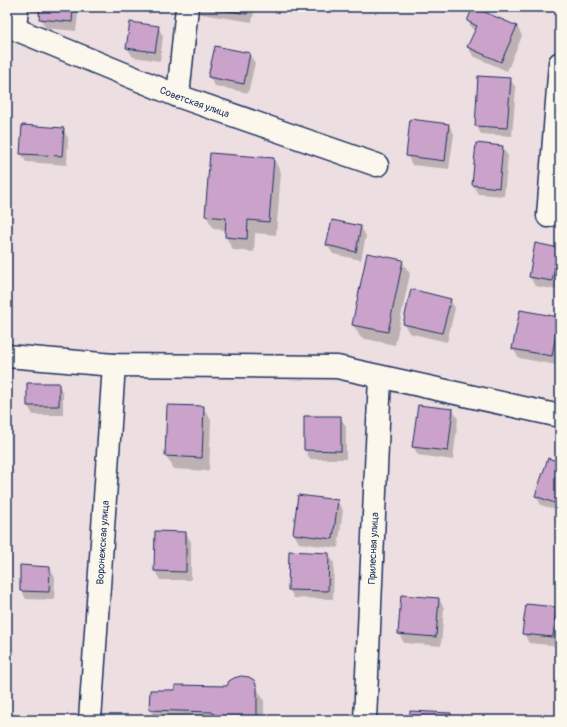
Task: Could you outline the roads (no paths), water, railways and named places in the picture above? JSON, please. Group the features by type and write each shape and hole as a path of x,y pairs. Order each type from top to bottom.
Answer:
{"street":[{"path":"11,29 17,7"},
{"path":"178,96 187,7"},
{"name":"Советская улица","path":"11,29 178,96 378,164"},
{"path":"548,216 560,63"},
{"path":"7,356 114,365 337,367 560,416"},
{"name":"Воронежская улица","path":"90,720 114,365"},
{"name":"Прилесная улица","path":"366,720 380,377"}]}
